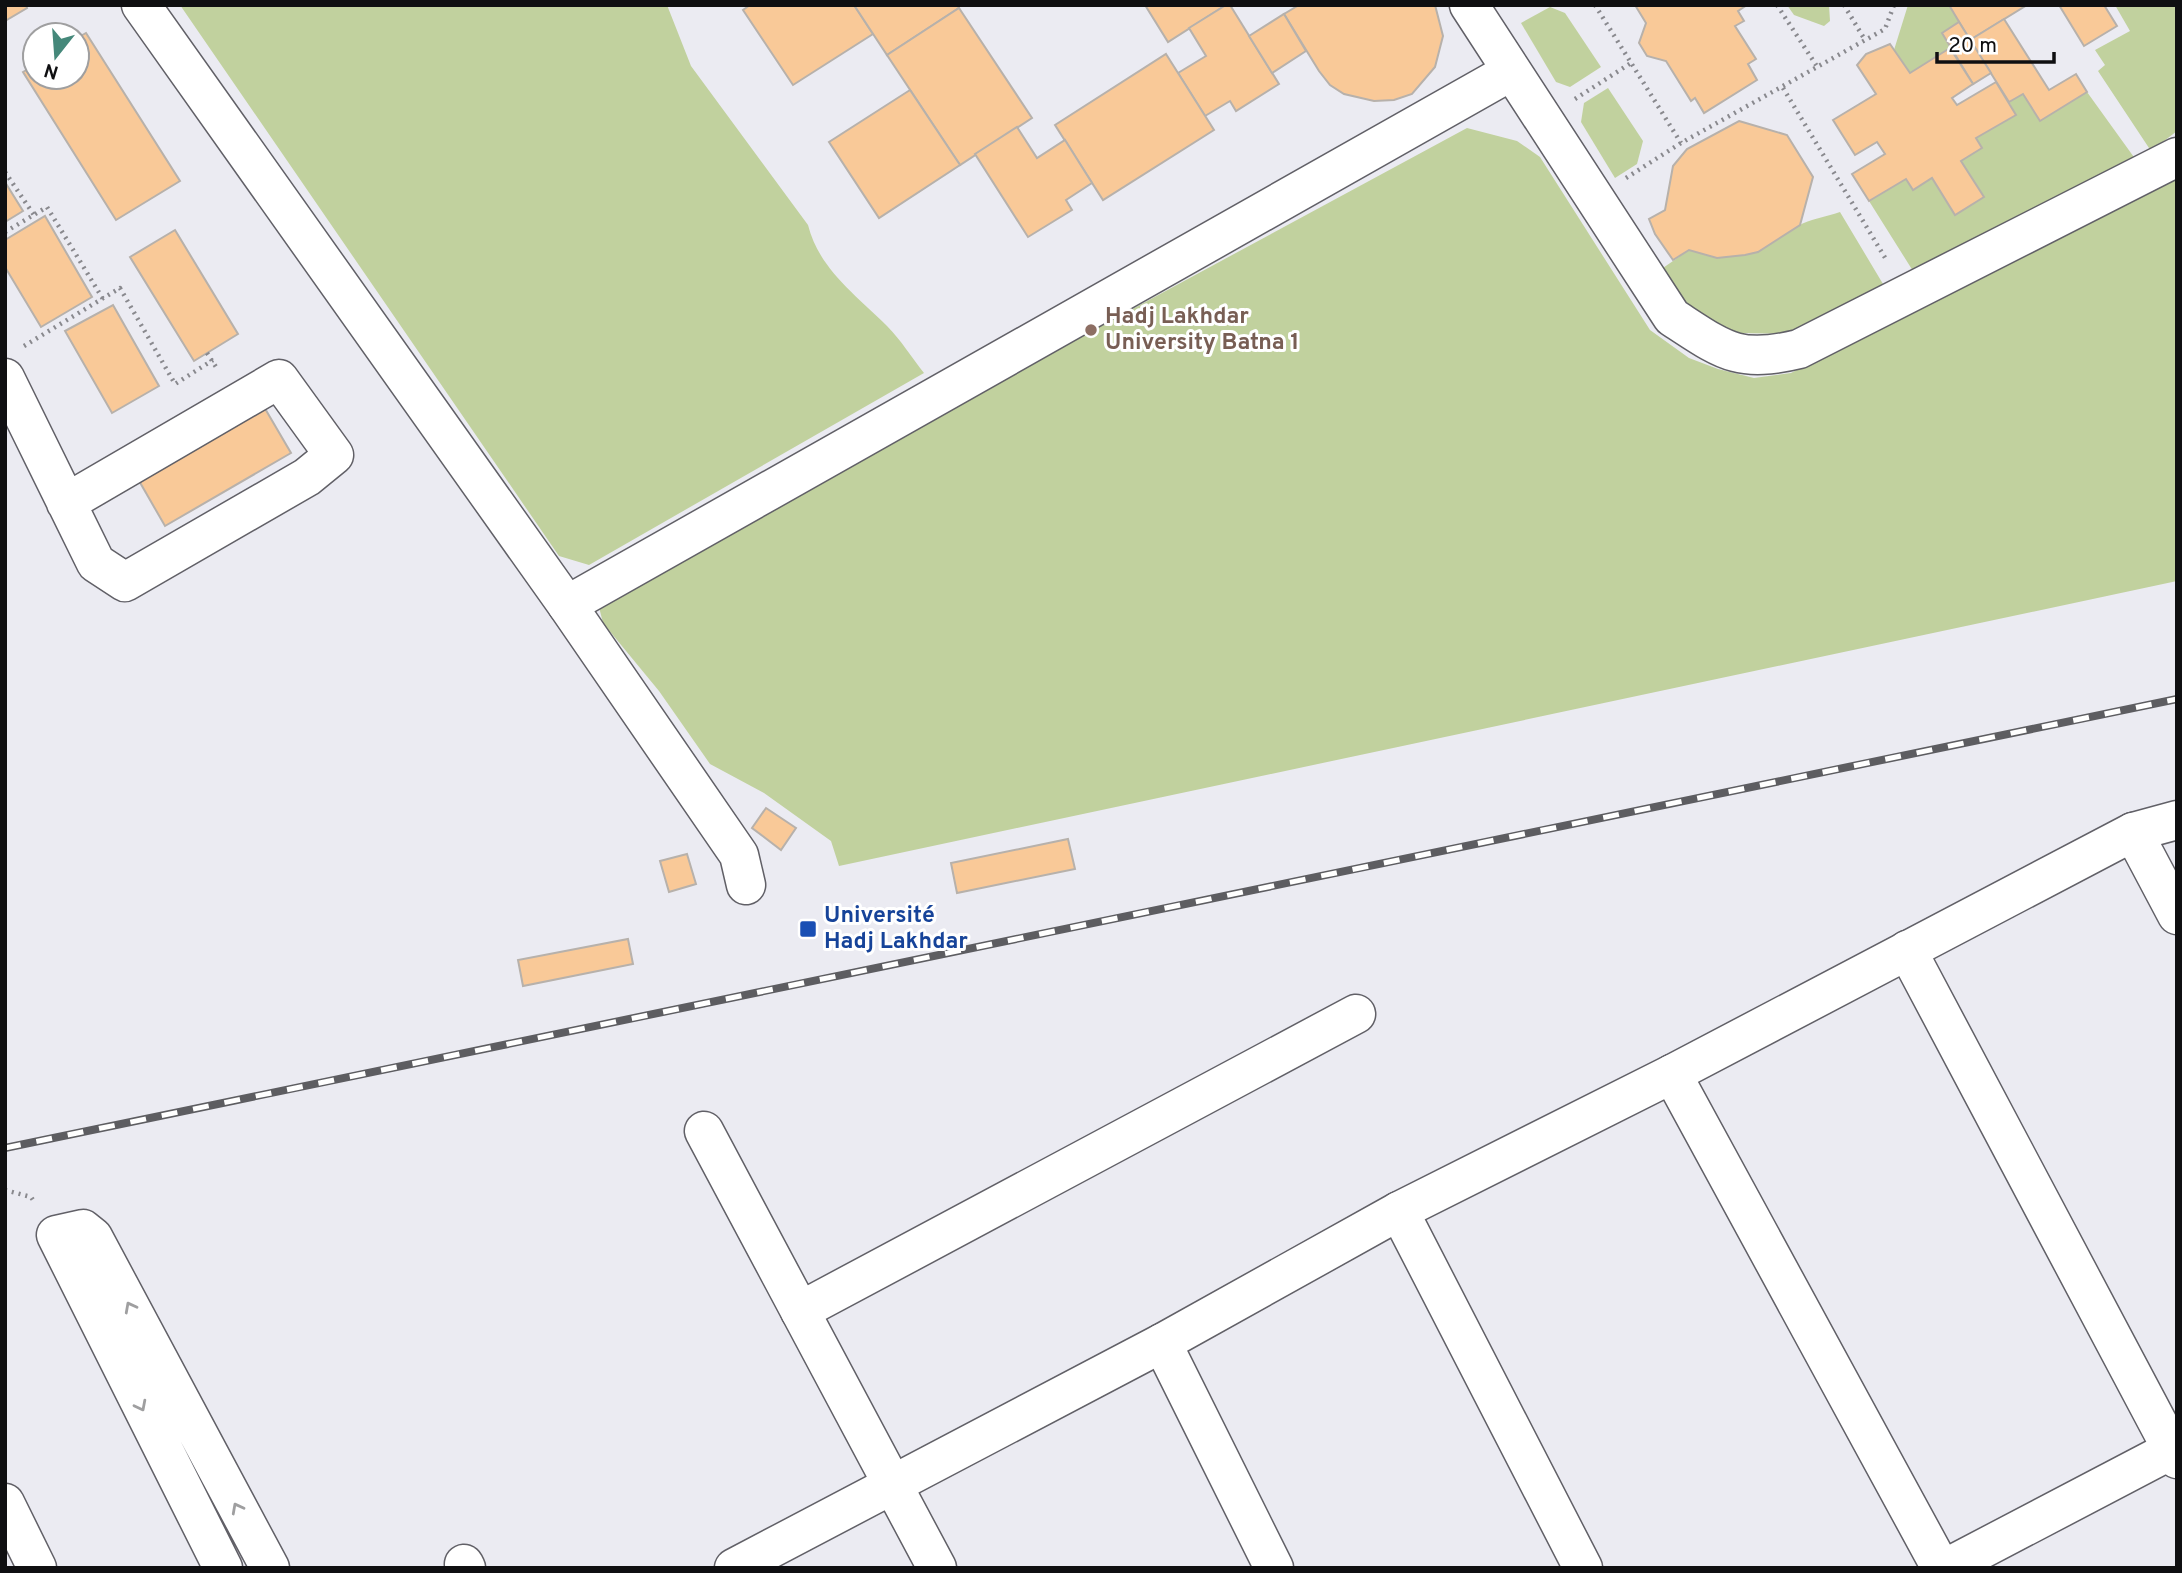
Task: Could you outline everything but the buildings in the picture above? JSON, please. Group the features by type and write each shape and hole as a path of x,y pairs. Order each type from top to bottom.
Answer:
{"street":[{"path":"141,5 567,605 739,855 746,886"},
{"path":"1469,5 1510,72 1672,317 1722,349 1763,358 1799,349 2177,157"},
{"path":"567,605 1510,72"},
{"path":"11,364 66,503 96,563 125,582 307,477 334,455 279,379 66,503"},
{"path":"734,1568 1162,1343 1399,1211 1672,1074 2133,832 2177,820"},
{"path":"2133,832 2177,915"},
{"path":"1672,1074 1943,1568 2175,1452 1908,950"},
{"path":"800,1311 1356,1014"},
{"path":"704,1131 937,1568"},
{"path":"1399,1211 1583,1568"},
{"path":"223,1568 56,1235 83,1229 93,1237 270,1568"},
{"path":"1162,1343 1274,1568"},
{"path":"5,1503 37,1568"}],"path":[{"path":"1595,5 1681,143"},
{"path":"1777,5 1818,68"},
{"path":"1844,5 1866,40"},
{"path":"1594,199 1681,143 1885,29 1894,5"},
{"path":"1542,121 1631,63"},
{"path":"1783,88 1907,294"},
{"path":"5,172 34,215"},
{"path":"5,232 47,207 103,299"},
{"path":"11,364 120,288 175,384 213,360"}],"green space":[{"path":"180,5 667,5 691,66 808,225 813,241 830,268 892,331 924,373 589,565 559,556"},
{"path":"1787,5 1829,5 1830,21 1824,26 1794,15"},
{"path":"1908,5 1949,5 1959,22 1942,33 1950,48 1910,73 1894,50"},
{"path":"2115,5 2177,5 2177,131 2151,151 2098,71 2105,65 2095,50 2130,31"},
{"path":"1550,7 1565,13 1601,67 1570,87 1556,82 1521,23"},
{"path":"1608,88 1643,141 1637,164 1615,178 1581,122 1584,103"},
{"path":"2087,92 2136,160 1913,271 1869,201 1906,179 1913,190 1932,178 1955,215 1984,197 1961,161 1982,148 1976,138 2016,115 2009,102 2023,94 2040,120"},
{"path":"1467,128 1517,141 1540,157 1650,330 1689,358 1754,378 1791,373 2177,172 2177,581 839,866 831,841 764,793 710,764 659,691 603,623 598,603 609,592"},
{"path":"1840,212 1886,289 1788,334 1738,333 1693,312 1660,270 1689,250 1721,257 1746,253 1803,224"}],"railway":[{"path":"5,1148 2177,699"}],"place":[{"name":"Hadj Lakhdar University Batna 1","path":"1091,330"},
{"name":"Université Hadj Lakhdar","path":"808,929"}]}
